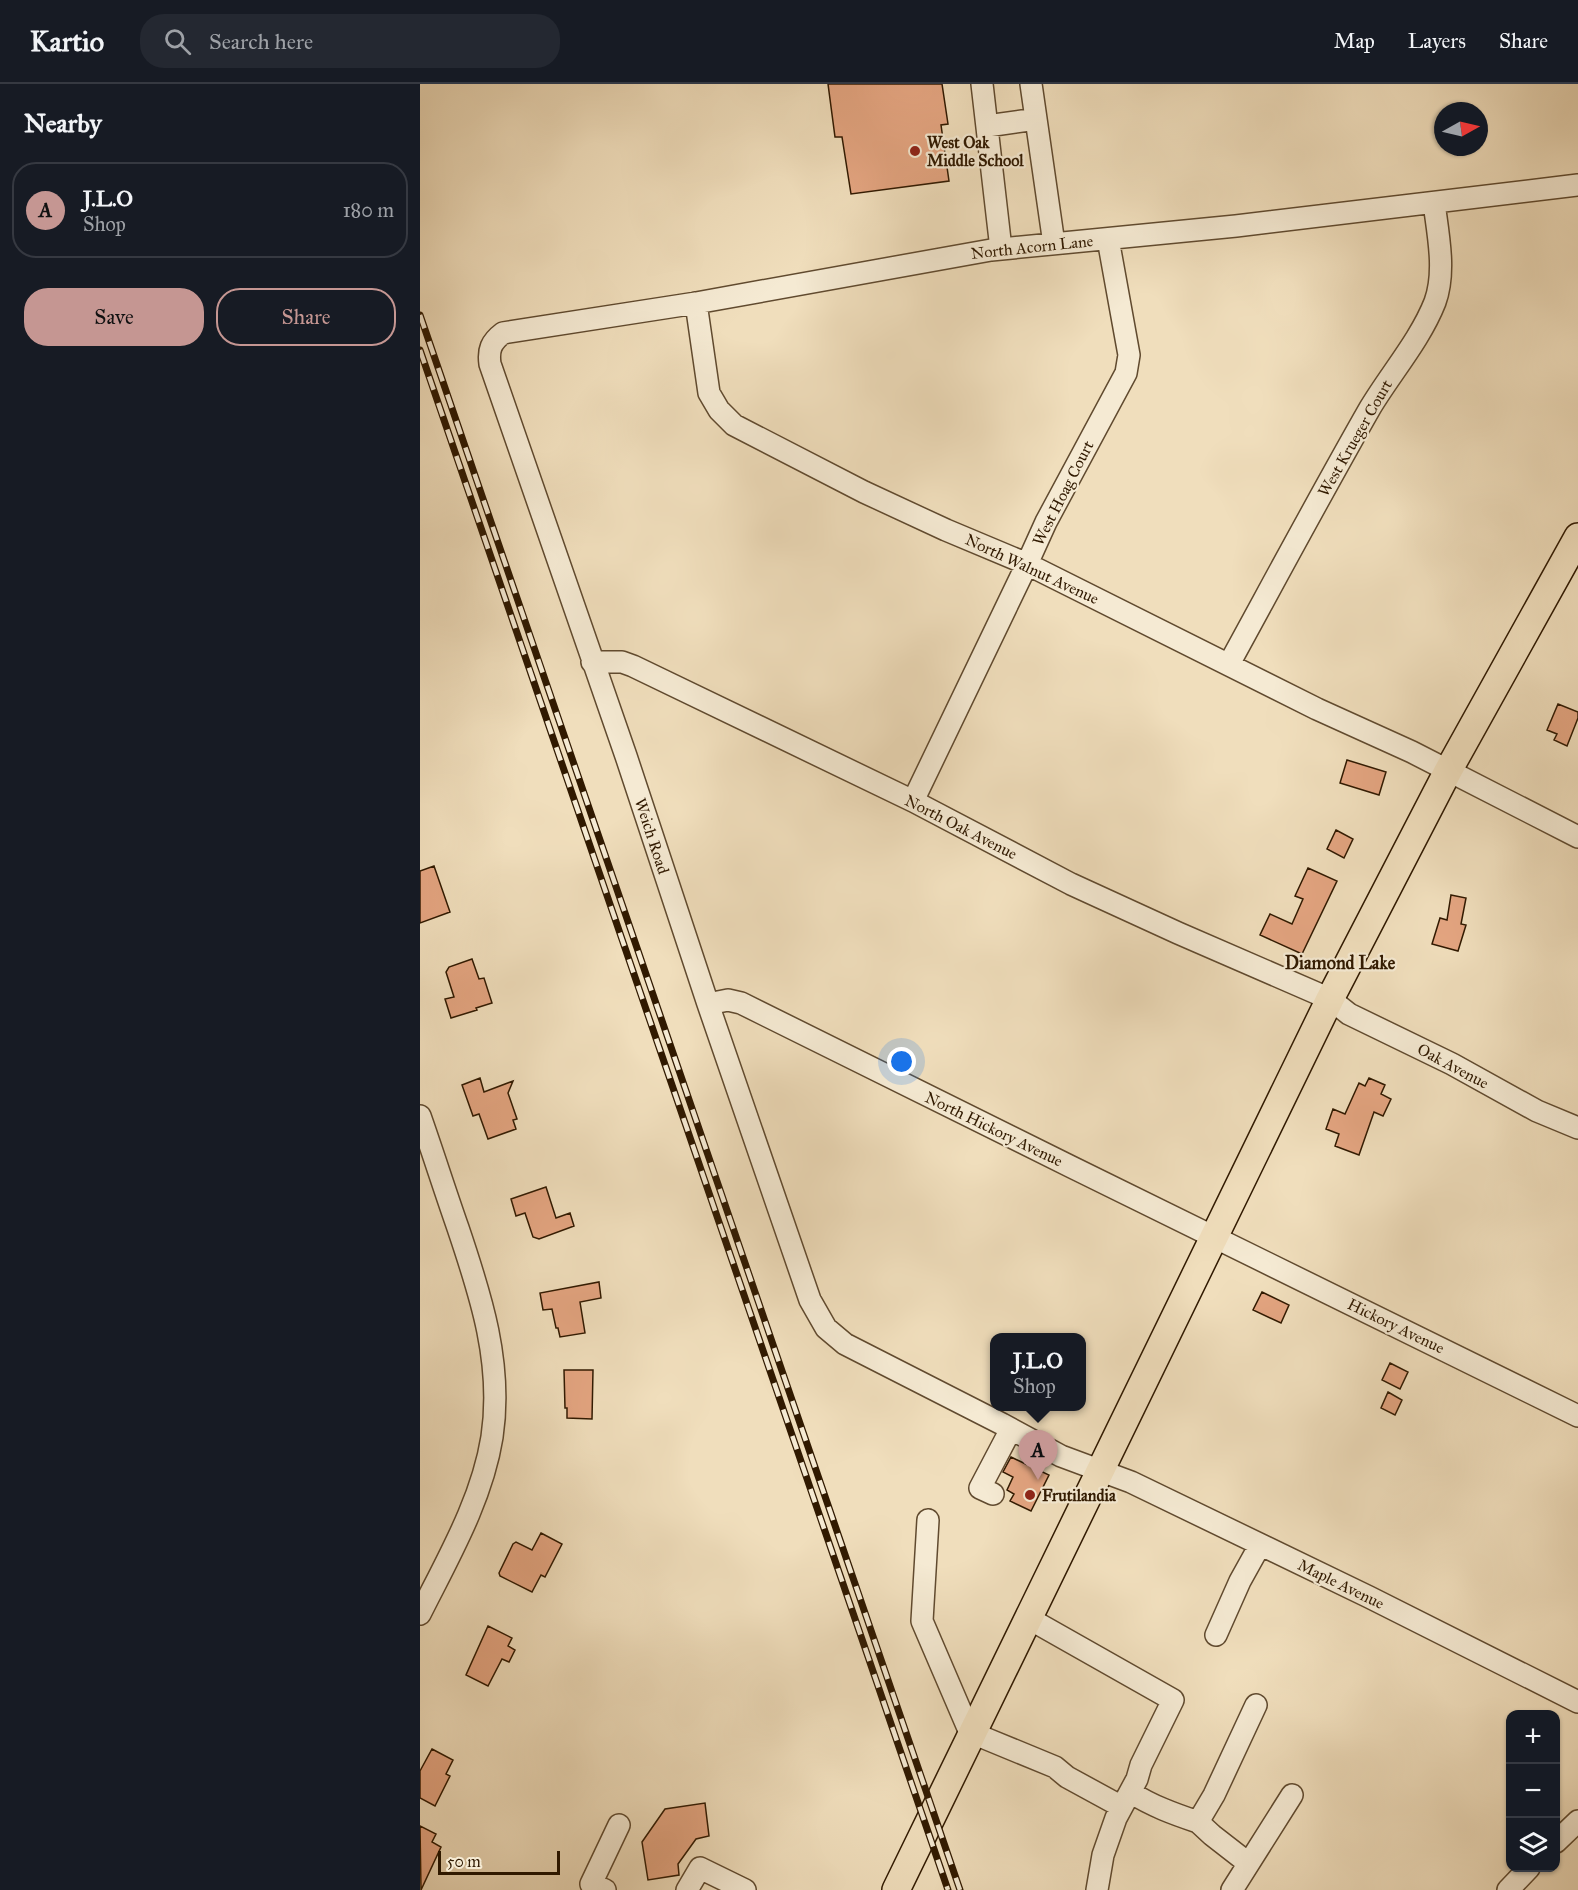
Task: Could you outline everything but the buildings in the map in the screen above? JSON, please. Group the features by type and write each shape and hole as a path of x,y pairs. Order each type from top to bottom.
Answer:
{"main road":[{"path":"896,1890 1330,999 1448,771 1577,540"}],"street":[{"path":"982,84 1001,249"},
{"path":"1032,84 1054,244"},
{"path":"987,126 1036,118"},
{"name":"North Acorn Lane","path":"493,341 502,333 696,303 1001,249 1236,226 1578,185"},
{"name":"West Krueger Court","path":"1229,664 1371,406 1422,327 1435,302 1440,278 1439,239 1434,203"},
{"name":"West Hoag Court","path":"913,801 1028,564 1046,522 1126,373 1129,355 1108,239"},
{"name":"North Walnut Avenue","path":"696,303 709,393 718,410 734,425 864,492 946,530 1028,564 1317,709 1412,752 1578,837"},
{"name":"Weich Road","path":"493,341 489,354 490,364 626,756 810,1300 826,1328"},
{"name":"North Oak Avenue","path":"592,662 622,662 633,666 913,801 1082,889 1330,999"},
{"name":"Oak Avenue","path":"1330,999 1349,1014 1452,1064 1537,1111 1578,1128"},
{"name":"North Hickory Avenue","path":"708,1004 728,1000 741,1003 1213,1238"},
{"path":"420,1116 481,1295 490,1333 495,1394 492,1437 486,1465 471,1509 420,1614"},
{"name":"Hickory Avenue","path":"1213,1238 1362,1308 1578,1416"},
{"name":"Maple Avenue","path":"826,1328 845,1344 1061,1456 1101,1470 1260,1545 1578,1702"},
{"path":"993,1494 980,1488 1011,1429"},
{"path":"928,1520 922,1621 970,1735 982,1737 1054,1767 1067,1777 1126,1800 1146,1802 1198,1822 1248,1863"},
{"path":"1216,1635 1240,1581 1260,1545"},
{"path":"1028,1618 1173,1700 1103,1855 1097,1890"},
{"path":"1198,1822 1214,1795 1256,1705"},
{"path":"1232,1890 1292,1795"},
{"path":"1560,1838 1578,1821"},
{"path":"605,1890 591,1884 619,1825"},
{"path":"687,1890 700,1868 745,1890"},
{"path":"1508,1890 1525,1872"}],"railway":[{"path":"420,315 960,1890"},
{"path":"420,350 948,1890"}],"place":[{"name":"West Oak Middle School","path":"915,151"},
{"name":"J.L.O","path":"1038,1480"},
{"name":"Frutilandia","path":"1030,1495"}],"district":[{"name":"Diamond Lake","path":"1340,963"}]}
